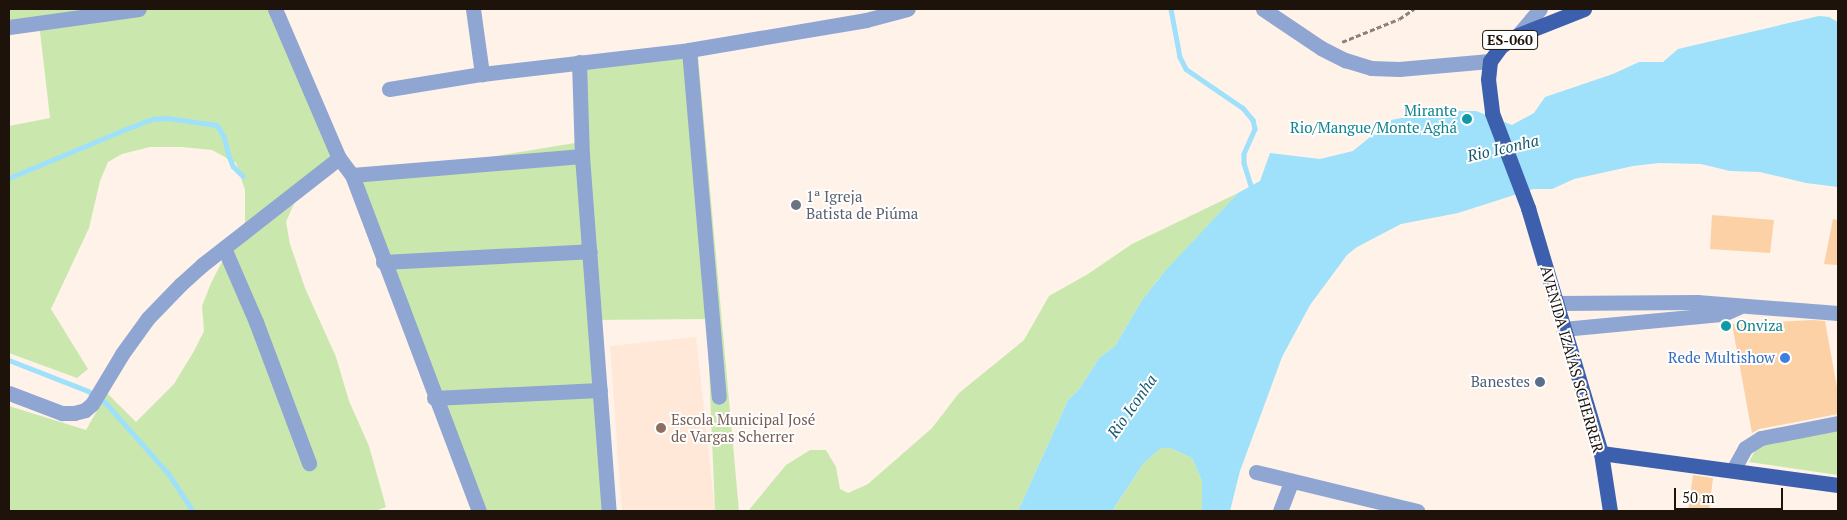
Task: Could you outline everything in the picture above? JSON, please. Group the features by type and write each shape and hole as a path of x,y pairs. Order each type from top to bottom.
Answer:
{"main road":[{"name":"ES-060","path":"1490,61 1501,46 1518,35 1584,9"},
{"name":"AVENIDA IZAÍAS SCHERRER","path":"1490,61 1488,79 1492,113 1528,208 1557,303 1563,329 1601,453 1610,511"},
{"path":"1601,453 1838,485"}],"street":[{"path":"9,27 139,9"},
{"path":"275,9 339,158 352,175 434,398 479,511"},
{"path":"473,9 482,74"},
{"path":"389,89 482,74 689,50 866,20 908,9"},
{"path":"1263,9 1321,48 1345,60 1371,68 1399,69 1490,61"},
{"path":"1518,35 1540,9"},
{"path":"689,50 719,397"},
{"path":"579,62 582,156 609,511"},
{"path":"352,175 582,156"},
{"path":"9,393 62,413 74,413 85,410 92,404 122,354 148,318 188,278 339,158"},
{"path":"224,248 256,322 309,463"},
{"path":"383,262 590,251"},
{"path":"1557,303 1698,308"},
{"path":"1563,329 1727,303 1738,307 1838,313"},
{"path":"434,398 600,390"},
{"path":"1733,470 1745,448 1761,438 1838,423"},
{"path":"1256,472 1395,508 1417,511"},
{"path":"1280,511 1291,482"}],"path":[{"path":"1321,48 1370,32 1399,19 1414,9"}],"shaded area":[{"name":"Escola Municipal José de Vargas Scherrer","path":"696,337 715,511 622,511 610,346"}],"green space":[{"path":"9,9 280,9 335,160 300,190 286,222 290,244 305,288 336,357 349,401 369,446 386,507 375,511 9,511 9,406 86,430 107,393 136,422 174,384 204,331 202,306 223,260 239,241 245,222 245,190 236,163 212,150 182,147 150,147 122,154 108,162 100,181 89,228 51,309 88,369 77,378 9,353 9,126 50,118 39,23 9,27"},
{"path":"697,45 739,511 715,511 707,319 592,320 602,511 482,511 361,178 575,143 589,57"},
{"path":"1238,193 1160,277 1142,300 1115,346 1099,358 1080,388 1068,400 1018,511 748,511 786,465 810,450 826,450 836,467 840,489 848,493 868,484 932,428 959,393 1024,340 1049,296 1088,274 1132,244"},
{"path":"1838,429 1838,475 1749,462 1759,443"},
{"path":"1161,448 1170,448 1192,458 1202,481 1202,511 1112,511 1143,464"}],"water":[{"name":"Rio Iconha","path":"1819,16 1829,17 1838,22 1838,187 1806,183 1760,172 1730,171 1701,164 1659,163 1633,166 1574,179 1552,189 1533,189 1458,213 1401,224 1357,247 1347,255 1310,305 1282,357 1240,471 1230,511 1202,511 1202,481 1192,458 1170,448 1161,448 1143,464 1112,511 1018,511 1068,400 1080,388 1099,358 1115,346 1142,300 1165,271 1238,193 1260,181 1270,153 1320,159 1353,151 1391,120 1439,111 1476,111 1512,125 1534,113 1545,97 1613,74 1639,62 1663,62 1678,49"}],"building":[{"path":"1712,215 1774,220 1770,253 1710,249"},
{"path":"1833,219 1838,220 1838,265 1824,264"},
{"name":"Rede Multishow","path":"1825,321 1838,393 1838,414 1759,429 1752,433 1732,324"},
{"path":"1693,475 1713,478 1709,511 1688,511"}],"waterway":[{"path":"1171,9 1180,57 1186,69 1243,108 1253,120 1255,129 1244,154 1244,163 1252,190"},
{"path":"9,178 152,119 167,118 217,125 224,136 233,166 243,176"},
{"path":"9,360 88,391 105,402 169,474 193,511"}],"place":[{"name":"Mirante Rio/Mangue/Monte Aghá","path":"1467,119"},
{"name":"1ª Igreja Batista de Piúma","path":"796,205"},
{"name":"Onviza","path":"1726,326"},
{"name":"Rede Multishow","path":"1785,358"},
{"name":"Banestes","path":"1540,382"},
{"name":"Escola Municipal José de Vargas Scherrer","path":"661,428"}]}
